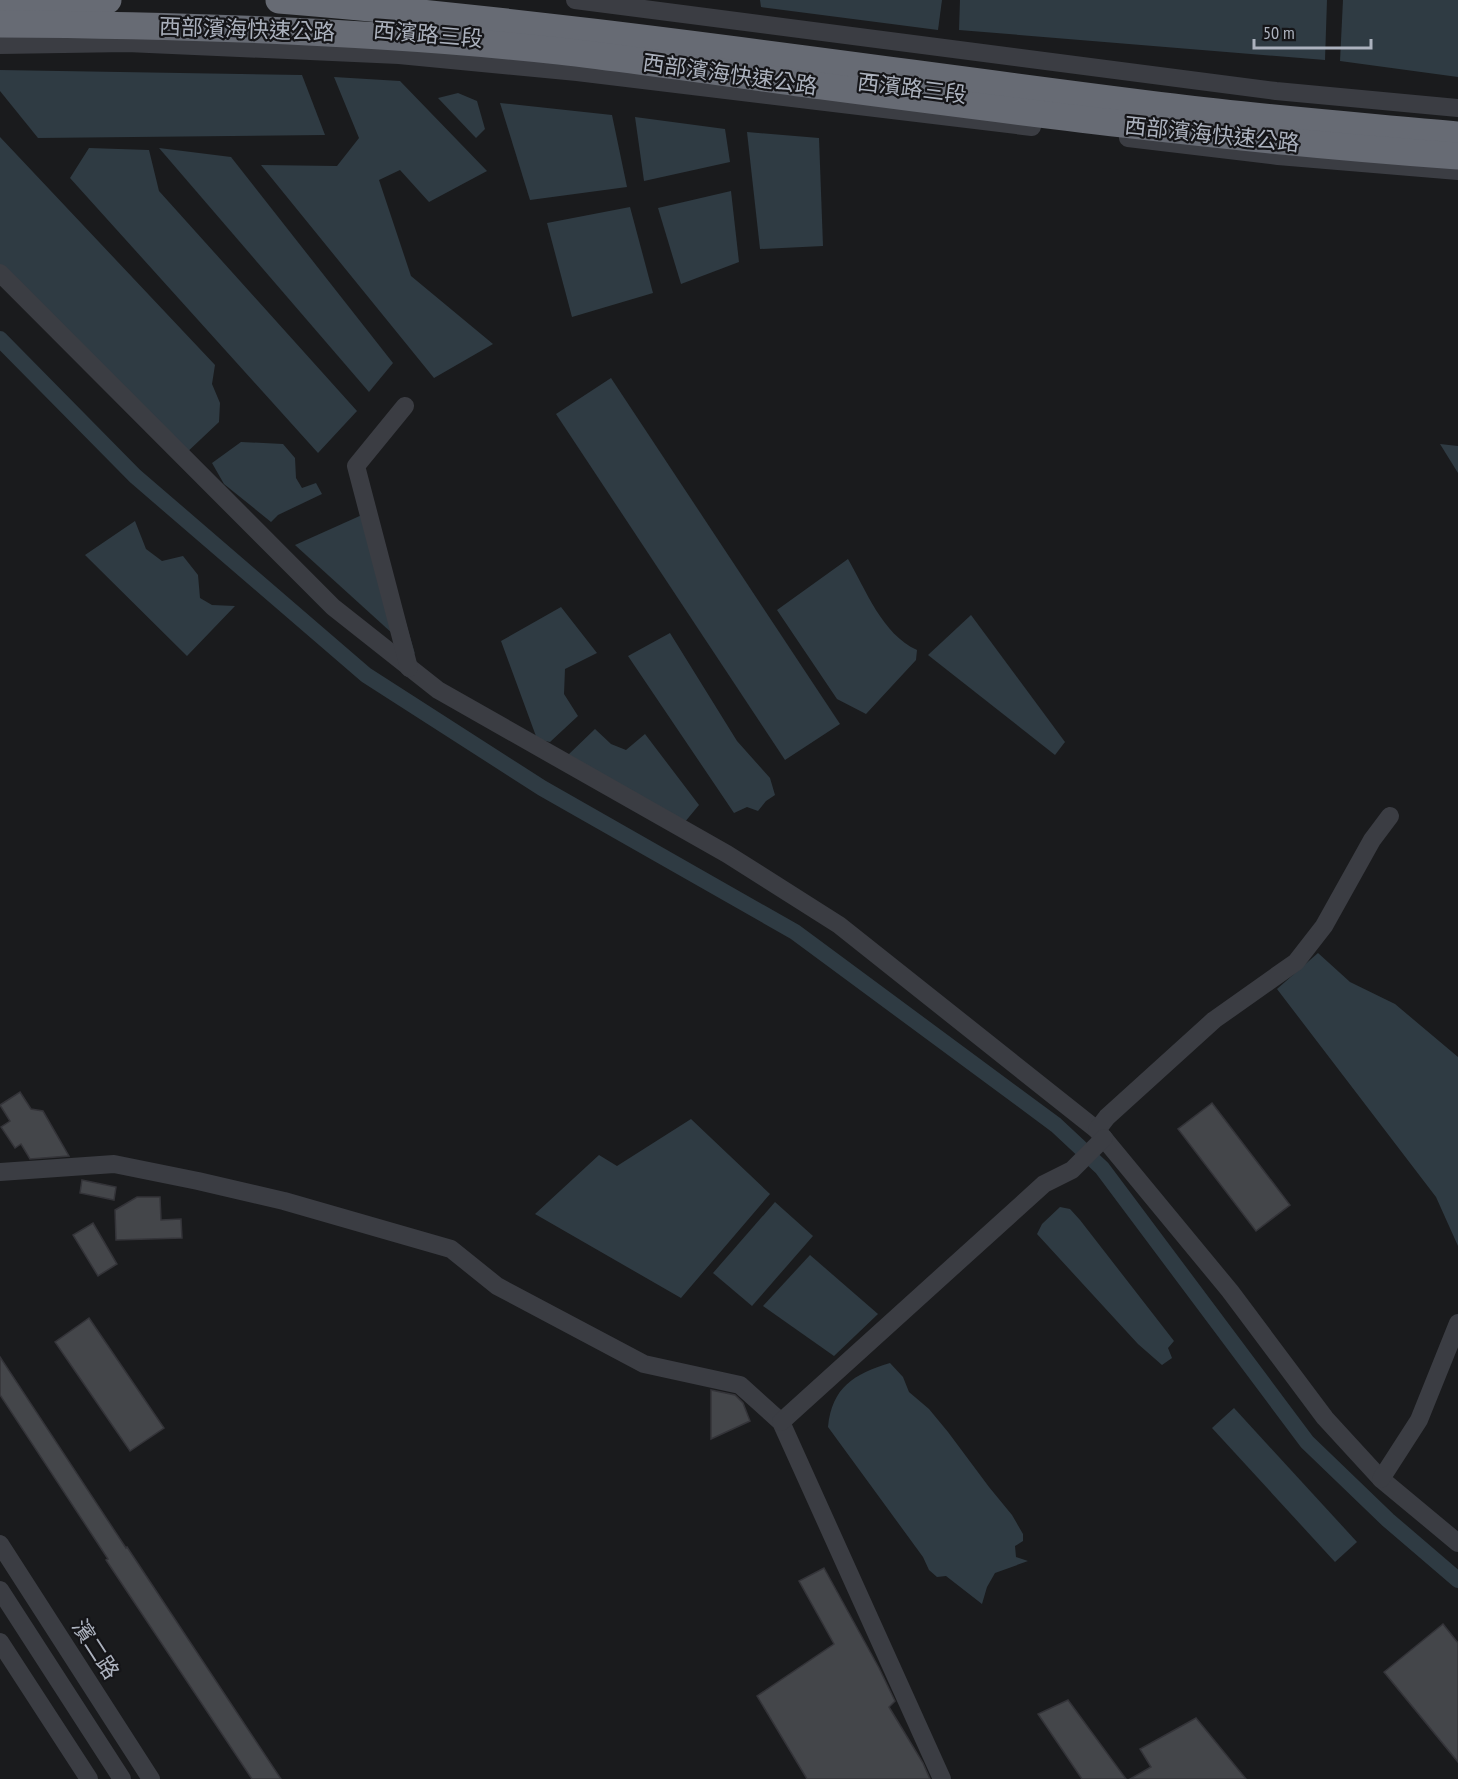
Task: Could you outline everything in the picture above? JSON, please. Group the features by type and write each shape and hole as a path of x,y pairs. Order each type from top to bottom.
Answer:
{"highway":[{"path":"0,1 108,0"},
{"name":"西部濱海快速公路","path":"279,0 422,12 588,30 1177,108 1458,135"},
{"name":"西部濱海快速公路","path":"0,24 144,25 349,33 559,51 1186,132 1339,148 1458,156"},
{"path":"0,36 126,32 144,25"}],"street":[{"name":"西濱路三段","path":"575,0 1276,91 1458,108"},
{"name":"西濱路三段","path":"0,45 128,43 399,55 577,72 1278,156 1458,171"},
{"path":"0,273 333,607 409,668 438,690 727,854 839,925 1101,1134 1230,1291 1324,1418 1381,1479 1458,1543"},
{"path":"405,406 356,466 409,668"},
{"path":"781,1422 1044,1184 1072,1170 1101,1134 1107,1118 1214,1020 1296,962 1324,926 1372,840 1390,816"},
{"path":"0,1172 114,1164 198,1180 284,1201 451,1249 497,1286 644,1364 740,1385 781,1422 942,1779"},
{"path":"1381,1479 1419,1420 1458,1323"},
{"name":"濱二路","path":"0,1544 151,1779"},
{"path":"0,1590 122,1779"},
{"path":"0,1642 89,1779"}],"shaded area":[{"path":"760,0 942,0 938,30 761,7"},
{"path":"960,0 1327,0 1325,60 959,30"},
{"path":"1343,0 1458,0 1458,77 1340,61"},
{"path":"0,70 302,75 325,135 38,138 0,91"},
{"path":"334,77 400,81 487,171 429,202 400,170 379,180 411,276 493,344 434,378 261,165 337,166 359,138"},
{"path":"458,93 477,101 485,129 476,138 438,98"},
{"path":"500,103 612,115 627,187 530,200"},
{"path":"635,117 725,129 730,162 644,181"},
{"path":"747,132 819,138 823,246 760,249"},
{"path":"0,137 215,365 212,384 220,403 219,422 183,456 0,271"},
{"path":"89,148 149,150 159,191 357,411 318,453 70,178"},
{"path":"159,148 231,157 393,363 369,392"},
{"path":"731,191 739,262 681,284 658,208"},
{"path":"630,207 653,293 572,317 547,223"},
{"path":"611,378 840,724 785,760 556,414"},
{"path":"241,442 283,444 295,458 296,478 302,488 316,483 322,494 278,515 271,522 224,484 212,463"},
{"path":"1440,444 1458,446 1458,473"},
{"path":"373,510 415,654 295,545"},
{"path":"135,521 146,549 162,561 183,556 198,575 200,598 212,605 235,606 187,656 85,555"},
{"path":"848,559 885,622 905,643 917,650 916,660 866,714 837,699 777,610"},
{"path":"561,607 597,653 565,669 564,694 578,716 550,742 537,739 501,641"},
{"path":"971,615 1065,742 1055,755 928,655"},
{"path":"670,633 737,741 770,778 775,795 758,811 747,807 734,813 628,656"},
{"path":"595,729 611,744 626,750 645,734 699,805 684,823 568,755"},
{"path":"1318,953 1350,982 1395,1004 1458,1057 1458,1246 1436,1197 1277,989"},
{"path":"691,1119 770,1194 681,1298 535,1214 599,1155 617,1166"},
{"path":"775,1202 813,1236 752,1306 713,1273"},
{"path":"1060,1207 1070,1209 1080,1220 1174,1341 1168,1348 1172,1358 1162,1365 1138,1344 1037,1234 1042,1224"},
{"path":"810,1255 878,1314 834,1356 763,1306"},
{"path":"890,1363 903,1377 909,1392 929,1409 948,1432 1012,1515 1023,1534 1023,1541 1015,1546 1016,1557 1028,1561 995,1573 987,1587 982,1604 946,1576 937,1577 929,1570 923,1557 828,1427 834,1402 847,1384 866,1372"},
{"path":"1234,1408 1357,1542 1335,1562 1212,1428"}],"building":[{"path":"20,1092 31,1109 43,1111 69,1156 30,1159 21,1144 15,1148 1,1127 10,1121 0,1105"},
{"path":"1212,1103 1290,1205 1256,1231 1178,1129"},
{"path":"82,1180 116,1187 114,1200 80,1193"},
{"path":"137,1197 160,1197 161,1220 181,1219 182,1238 116,1240 115,1210"},
{"path":"93,1223 117,1264 98,1276 73,1235"},
{"path":"89,1318 164,1428 130,1451 55,1342"},
{"path":"0,1357 281,1779 252,1779 106,1560 108,1559 0,1395"},
{"path":"711,1390 735,1395 743,1403 750,1421 711,1439"},
{"path":"824,1568 895,1701 889,1707 923,1763 930,1779 807,1779 757,1696 834,1644 799,1581"},
{"path":"1443,1624 1458,1643 1458,1762 1384,1672"},
{"path":"1068,1700 1126,1779 1082,1779 1038,1714"},
{"path":"1196,1718 1246,1779 1130,1779 1151,1767 1140,1749"}],"waterway":[{"path":"0,339 135,476 366,675 542,788 795,932 1056,1125 1102,1168 1307,1442 1388,1520 1458,1580"}]}
